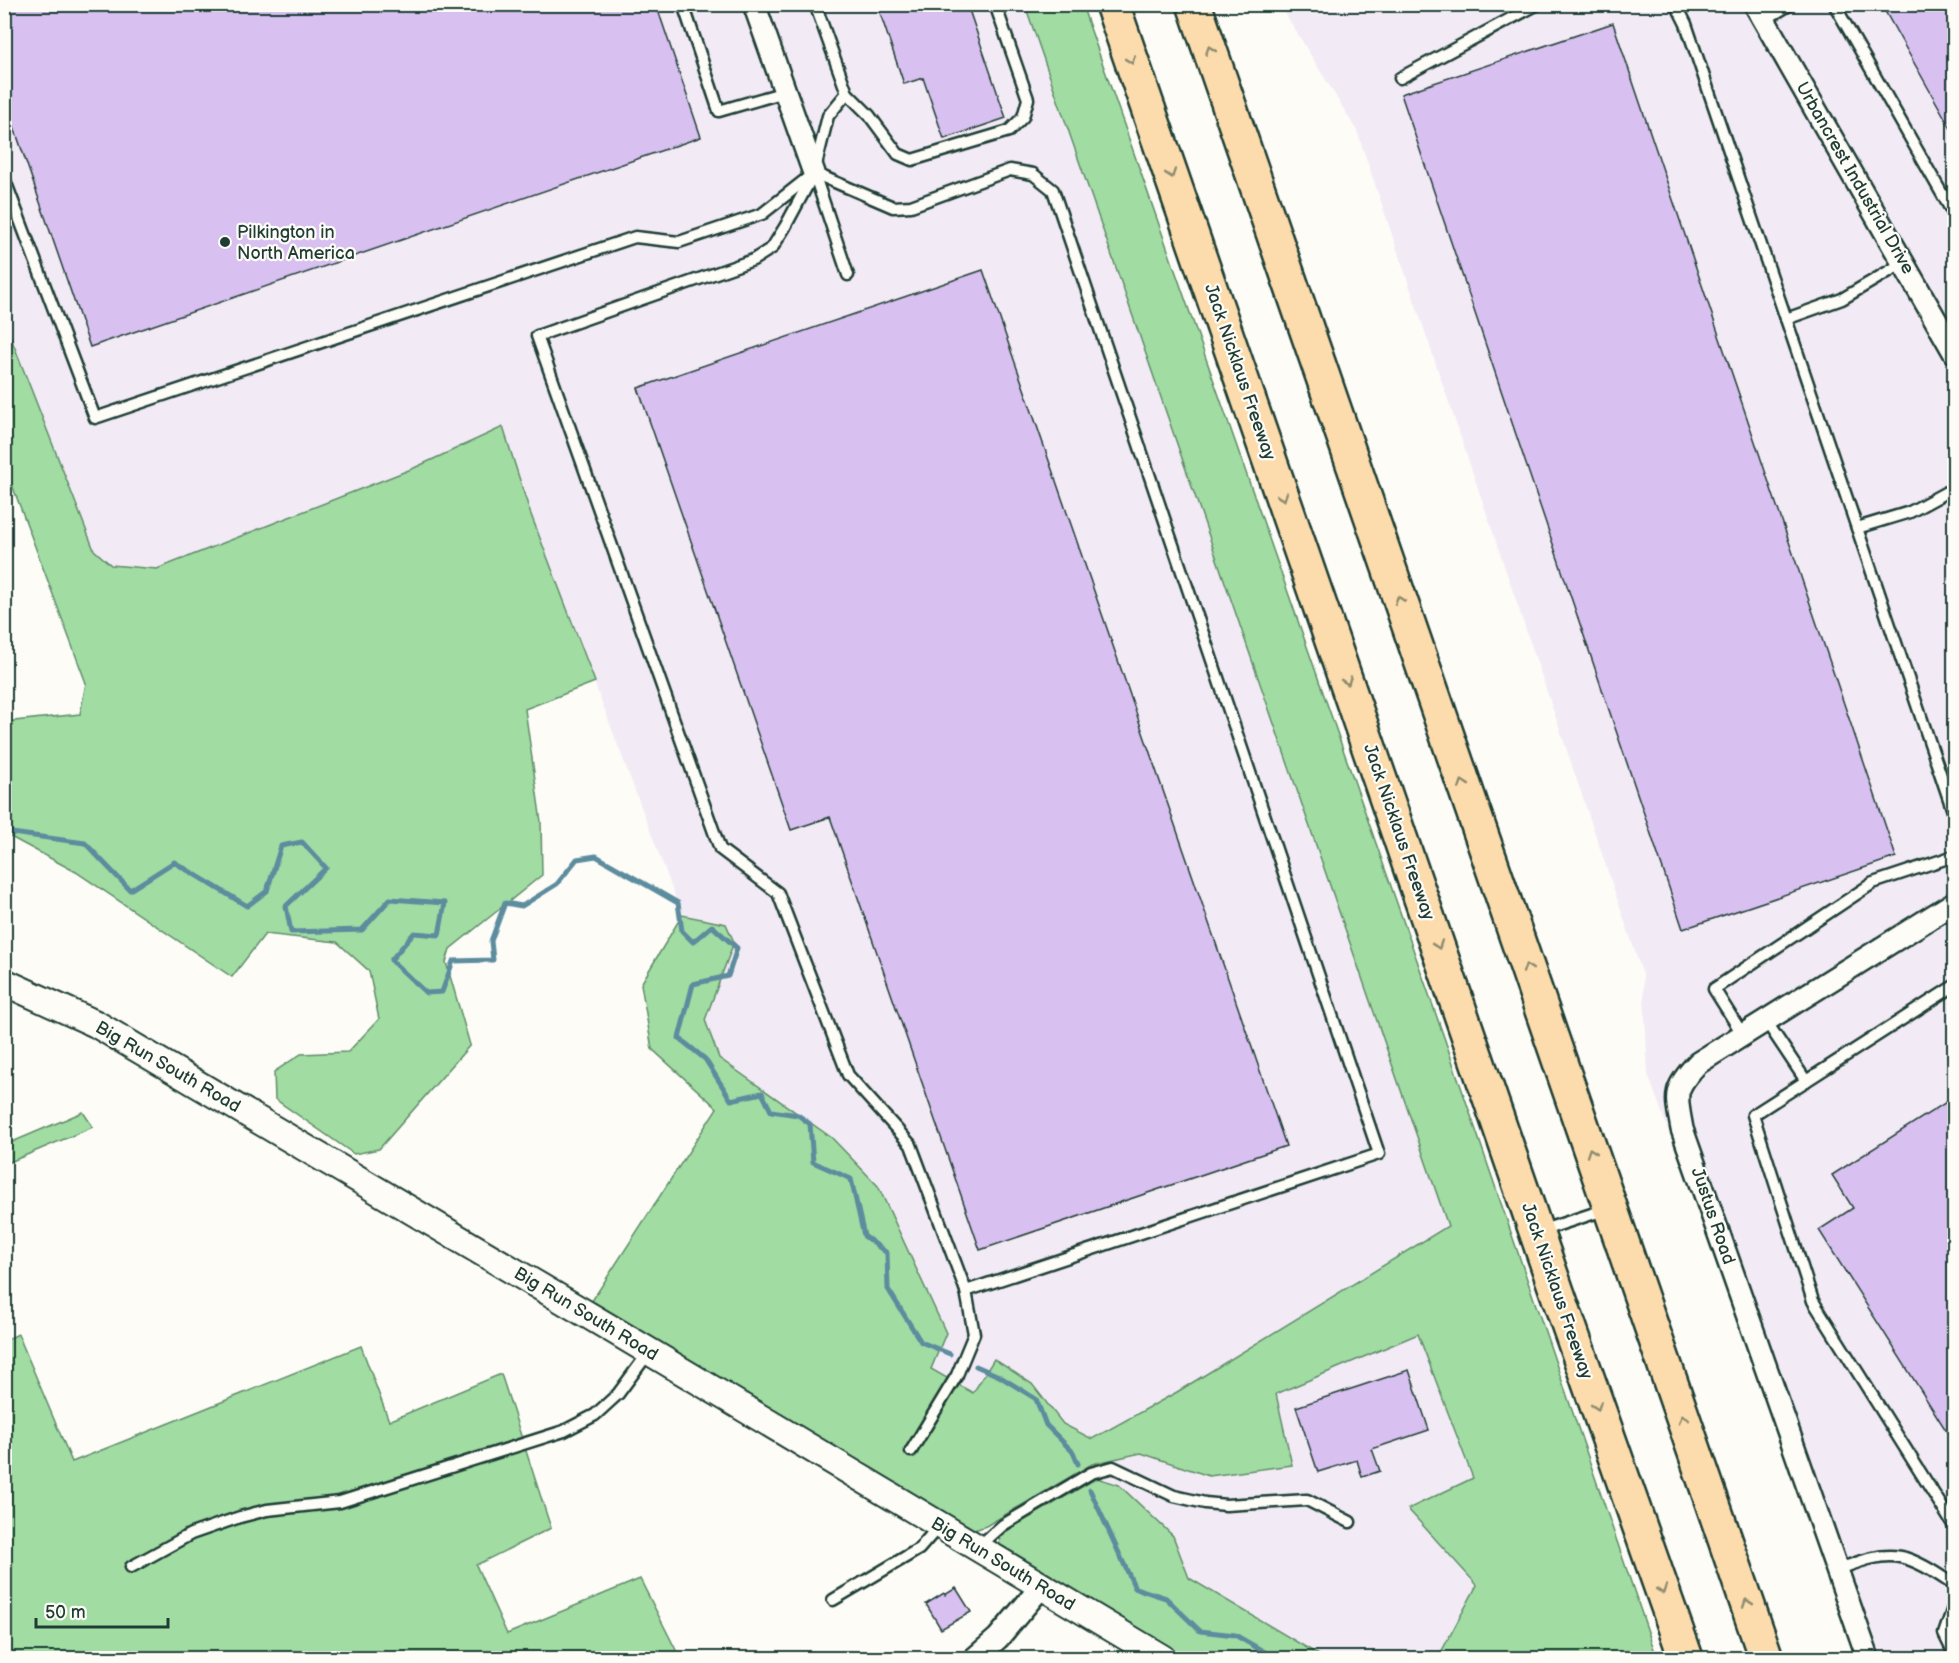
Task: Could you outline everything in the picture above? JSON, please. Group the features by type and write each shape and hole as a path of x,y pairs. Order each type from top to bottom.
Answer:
{"highway":[{"name":"Jack Nicklaus Freeway","path":"1112,4 1686,1659"},
{"path":"1194,4 1766,1659"}],"street":[{"path":"754,4 814,173"},
{"name":"Urbancrest Industrial Drive","path":"1759,12 1954,352"},
{"name":"Justus Road","path":"1868,1659 1682,1129 1677,1098 1682,1080 1698,1063 1954,903"},
{"name":"Big Run South Road","path":"4,982 96,1024 649,1351 1162,1659"},
{"path":"975,1659 999,1638 1041,1587"}],"lane":[{"path":"683,4 719,111 785,92"},
{"path":"815,4 847,93 869,115 898,154 912,160 1010,131 1023,117 1028,99 995,4"},
{"path":"1400,78 1538,4"},
{"path":"1676,4 1686,24 1954,814"},
{"path":"1759,12 1791,4"},
{"path":"1834,4 1954,215"},
{"path":"847,93 828,116 814,173 772,248 753,260 537,336 720,849 778,893 849,1075 911,1145 966,1291 974,1334 957,1375 911,1451"},
{"path":"814,173 893,207 912,206 1010,170 1032,174 1053,190 1379,1154 966,1291"},
{"path":"4,178 95,418 634,237 679,242 762,214 814,173"},
{"path":"814,173 848,275"},
{"path":"1786,319 1842,299 1904,263"},
{"path":"1857,528 1910,512 1954,488"},
{"path":"1743,1035 1714,989 1873,883 1954,856"},
{"path":"1954,986 1753,1115 1813,1301 1954,1526"},
{"path":"1766,1021 1806,1081"},
{"path":"1536,1232 1610,1208"},
{"path":"131,1567 191,1534 240,1517 267,1510 340,1502 564,1431 595,1415 618,1394 649,1351"},
{"path":"977,1549 1003,1525 1091,1473 1113,1467 1174,1496 1226,1505 1307,1500 1350,1522"},
{"path":"834,1600 919,1549 939,1526"},
{"path":"1836,1570 1870,1558 1901,1557 1929,1569 1954,1585"},
{"path":"1954,1605 1944,1634 1954,1654"}],"shaded area":[{"path":"5,5 1025,5 1448,1226 1177,1392 1092,1440 1063,1424 1032,1385 995,1360 974,1394 931,1369 945,1333 832,1138 719,1058 705,1020 734,942 726,924 682,915 530,512 503,428 414,468 157,570 111,565 94,550 5,320"},
{"path":"1283,5 1954,5 1954,1658 1858,1658 1648,1074 1643,975 1357,131 1285,13"},
{"path":"1418,1333 1473,1479 1409,1509 1478,1585 1438,1658 1324,1658 1189,1578 1173,1536 1119,1485 1097,1478 1092,1464 1141,1453 1209,1476 1292,1464 1276,1394"}],"green space":[{"path":"1025,5 1082,5 1446,1043 1657,1658 1438,1658 1477,1585 1408,1509 1473,1478 1418,1334 1276,1394 1292,1465 1209,1476 1141,1453 1092,1464 986,1526 966,1533 588,1307 717,1108 652,1049 641,984 682,915 726,924 734,942 705,1020 719,1058 832,1138 878,1186 946,1333 931,1369 973,1393 994,1359 1032,1384 1063,1424 1092,1439 1177,1392 1448,1226"},
{"path":"4,320 94,550 111,565 157,569 414,468 503,427 530,512 595,682 525,709 541,822 542,875 450,949 446,962 470,1045 379,1149 354,1154 275,1099 274,1072 301,1054 348,1052 379,1019 369,971 337,942 265,934 232,977 76,872 5,834 5,722 80,714 86,683 5,466"},
{"path":"83,1112 93,1127 5,1164 5,1145"},
{"path":"18,1334 72,1462 361,1346 389,1421 501,1374 551,1528 476,1565 507,1634 640,1579 680,1658 5,1658 4,1341"},
{"path":"1097,1478 1119,1485 1173,1536 1189,1578 1324,1658 1181,1658 999,1548 1000,1535"}],"building":[{"name":"Pilkington in North America","path":"4,4 656,4 701,137 90,347 4,98"},
{"path":"877,4 967,4 1006,118 944,139 923,78 904,84"},
{"path":"1881,4 1954,4 1954,134"},
{"path":"1613,23 1896,857 1683,929 1401,94"},
{"path":"983,270 1286,1146 980,1250 830,817 791,830 638,388"},
{"path":"1954,1097 1954,1443 1819,1230 1853,1208 1832,1175"},
{"path":"1409,1370 1429,1430 1372,1449 1380,1471 1362,1477 1357,1460 1318,1472 1296,1407"},
{"path":"956,1588 971,1612 941,1629 926,1604"}],"waterway":[{"path":"4,823 12,833 85,843 130,890 174,862 247,906 267,891 281,846 302,842 326,868 286,906 291,932 362,930 390,899 445,903 439,935 414,933 391,960 426,993 442,992 453,961 493,960 491,941 505,903 522,906 557,884 577,859 596,856 678,903 682,931 693,942 712,926 737,948 728,976 693,984 679,1038 705,1059 731,1100 762,1093 771,1111 798,1115 810,1124 813,1162 851,1179 864,1236 887,1253 888,1289 921,1342 950,1354"},
{"path":"976,1366 999,1376 1036,1399 1046,1425 1073,1452 1078,1464"},
{"path":"1090,1490 1135,1588 1166,1598 1200,1631 1235,1635 1275,1658"}],"place":[{"name":"Pilkington in North America","path":"225,242"}]}
